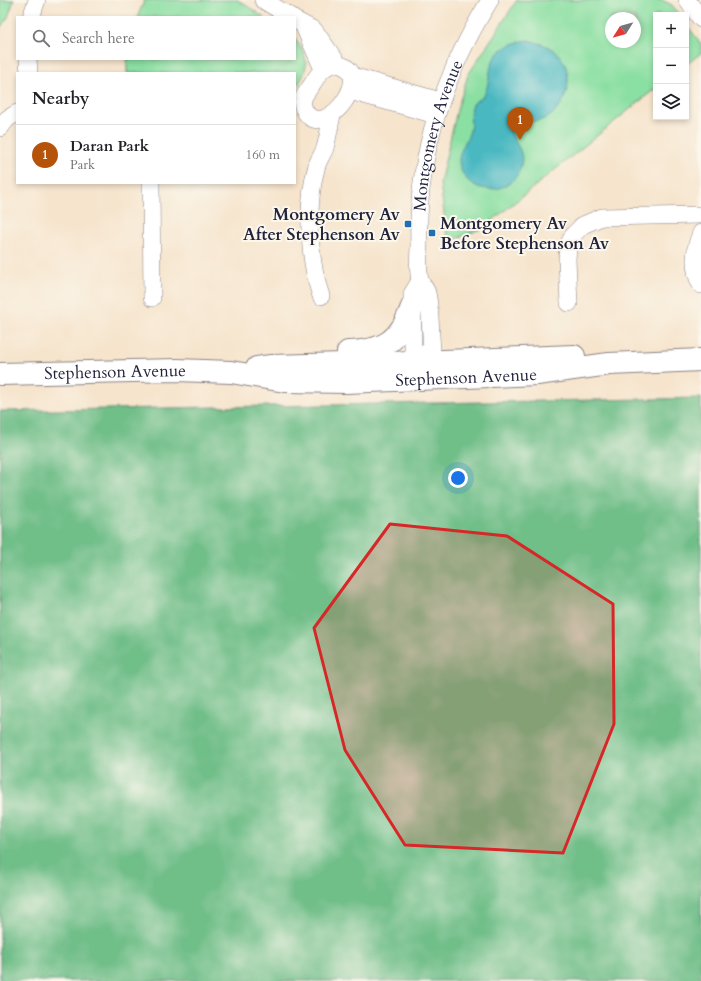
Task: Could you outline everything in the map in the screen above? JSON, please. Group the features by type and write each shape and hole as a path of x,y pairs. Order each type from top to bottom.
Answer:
{"main road":[{"path":"271,366 297,354 366,352 376,348 393,339 400,333 412,307"},
{"name":"Stephenson Avenue","path":"231,372 271,366 559,357 701,347"},
{"name":"Stephenson Avenue","path":"0,374 125,370 231,372 285,381 346,382 537,374 609,364 701,360"}],"street":[{"path":"31,16 37,0"},
{"path":"263,0 289,16"},
{"name":"Montgomery Avenue","path":"391,380 418,362 432,348 427,292 420,281 418,225 421,184 438,108 464,44 490,0"},
{"path":"687,0 701,19"},
{"path":"296,20 314,30 331,67"},
{"path":"28,60 29,72"},
{"path":"320,296 314,275 311,222 312,188 318,164 325,148 332,114 351,84 348,70 331,67"},
{"path":"302,107 331,67"},
{"path":"351,84 438,108"},
{"path":"302,107 325,119 332,114"},
{"path":"302,107 315,127 318,164"},
{"path":"0,128 7,119 16,114"},
{"path":"151,184 152,298"},
{"path":"569,303 567,260 568,245 574,234 583,224 602,217 701,214"},
{"path":"701,233 696,250 695,261 697,278 701,285"},
{"name":"Montgomery Avenue","path":"418,362 413,347 412,294 420,281"},
{"path":"418,362 444,374 537,374"}],"highlighted area":[{"path":"390,524 507,536 613,604 614,724 563,853 405,845 345,750 314,628"}],"green space":[{"path":"0,0 14,0 8,17 0,28"},
{"path":"145,0 238,0 262,16 137,16"},
{"path":"517,0 662,0 672,5 677,12 653,12 653,90 483,228 448,242 440,183 457,110 468,75"},
{"path":"689,28 701,44 701,53 689,63"},
{"path":"296,40 303,52 306,64 303,75 296,87 296,72 127,72 127,60 296,60"},
{"path":"701,398 701,981 0,981 0,411"}],"water":[{"path":"528,40 543,44 550,48 556,52 563,61 567,71 568,81 566,92 556,111 547,117 537,121 512,120 512,136 522,155 521,166 516,177 508,184 498,188 488,189 478,187 469,181 462,173 459,161 460,153 470,130 472,106 485,93 492,63 498,53 512,44"}],"place":[{"name":"Daran Park","path":"520,140"},
{"name":"Montgomery Av After Stephenson Av","path":"408,224"},
{"name":"Montgomery Av Before Stephenson Av","path":"432,233"}]}
